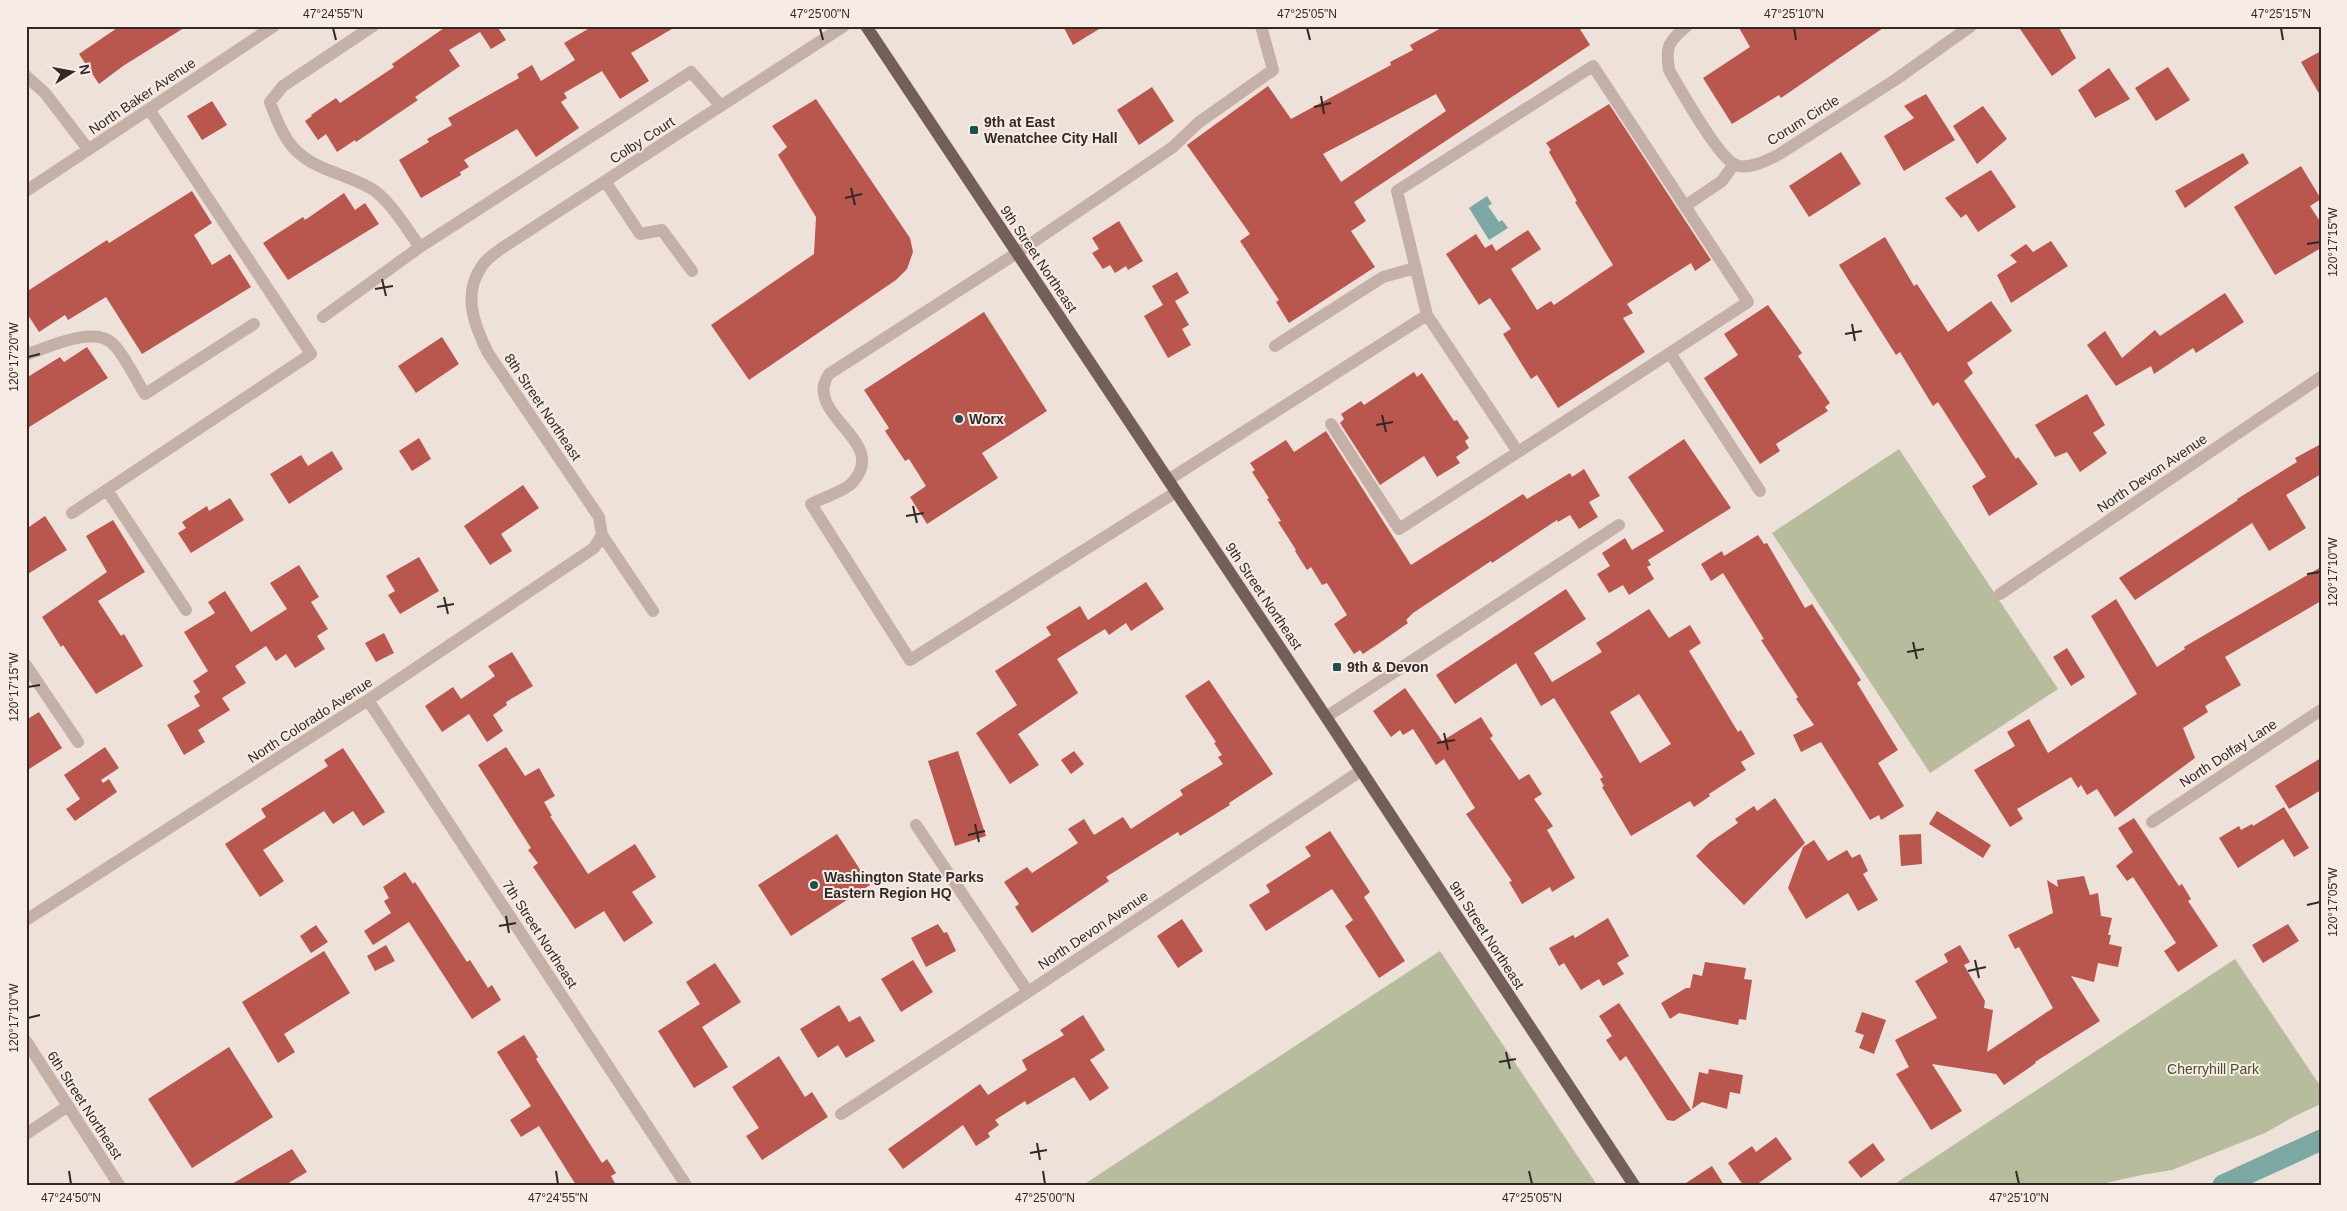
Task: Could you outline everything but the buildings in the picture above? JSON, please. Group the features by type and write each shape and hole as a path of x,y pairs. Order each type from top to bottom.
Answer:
{"main road":[{"name":"9th Street Northeast","path":"866,26 1362,770 1634,1185"}],"street":[{"name":"North Baker Avenue","path":"26,191 274,26"},
{"path":"373,26 283,86 270,102 276,120 291,148 313,165 374,190 393,209 420,247"},
{"name":"Colby Court","path":"471,292 474,278 483,264 502,248 844,26"},
{"path":"1176,492 910,660 811,504 851,485 860,473 863,460 859,447 827,402 824,385 829,374 1017,253 1173,147 1198,123 1272,70 1261,26"},
{"path":"1685,206 1722,181 1734,164 1718,147 1668,70 1666,56 1670,40 1686,26"},
{"name":"Corum Circle","path":"1734,164 1743,166 1764,162 1778,155 1895,80 1971,26"},
{"path":"1331,424 1398,529 1518,452 1748,302 1593,66 1397,191 1426,314 1518,452"},
{"path":"322,317 420,247 691,72 721,106"},
{"path":"26,76 44,93 88,150"},
{"path":"72,513 311,354 149,109"},
{"path":"605,181 640,234 662,230 692,271"},
{"path":"1275,346 1383,277 1416,268"},
{"name":"8th Street Northeast","path":"471,292 472,313 488,353 590,501 599,517 602,535 653,611"},
{"path":"1168,480 1426,314"},
{"path":"26,351 28,354 87,336 100,336 113,343 145,394 254,324"},
{"path":"1670,353 1760,491"},
{"name":"North Devon Avenue","path":"2000,594 2321,377"},
{"path":"107,490 186,610"},
{"path":"1326,717 1619,525"},
{"name":"North Colorado Avenue","path":"26,920 368,700 580,560 594,548 602,535"},
{"path":"26,665 78,742"},
{"name":"7th Street Northeast","path":"368,700 686,1185"},
{"name":"North Dolfay Lane","path":"2152,822 2321,710"},
{"name":"North Devon Avenue","path":"841,1114 1362,770"},
{"path":"916,825 1028,992"},
{"name":"6th Street Northeast","path":"26,1041 119,1185"},
{"path":"26,1134 68,1106"}],"green space":[{"path":"1899,449 2058,689 1930,773 1772,533"},
{"path":"1440,951 1597,1185 1083,1185"},
{"name":"Cherryhill Park","path":"2235,959 2321,1087 2321,1104 2265,1133 2172,1170 2098,1185 1893,1185"}],"water":[{"path":"1487,196 1492,204 1488,206 1499,222 1502,220 1508,228 1489,240 1469,208"}],"waterway":[{"path":"2223,1185 2321,1140"}],"place":[{"name":"9th at East Wenatchee City Hall","path":"974,130"},
{"name":"Worx","path":"959,419"},
{"name":"9th & Devon","path":"1337,667"},
{"name":"Washington State Parks Eastern Region HQ","path":"814,885"}]}
